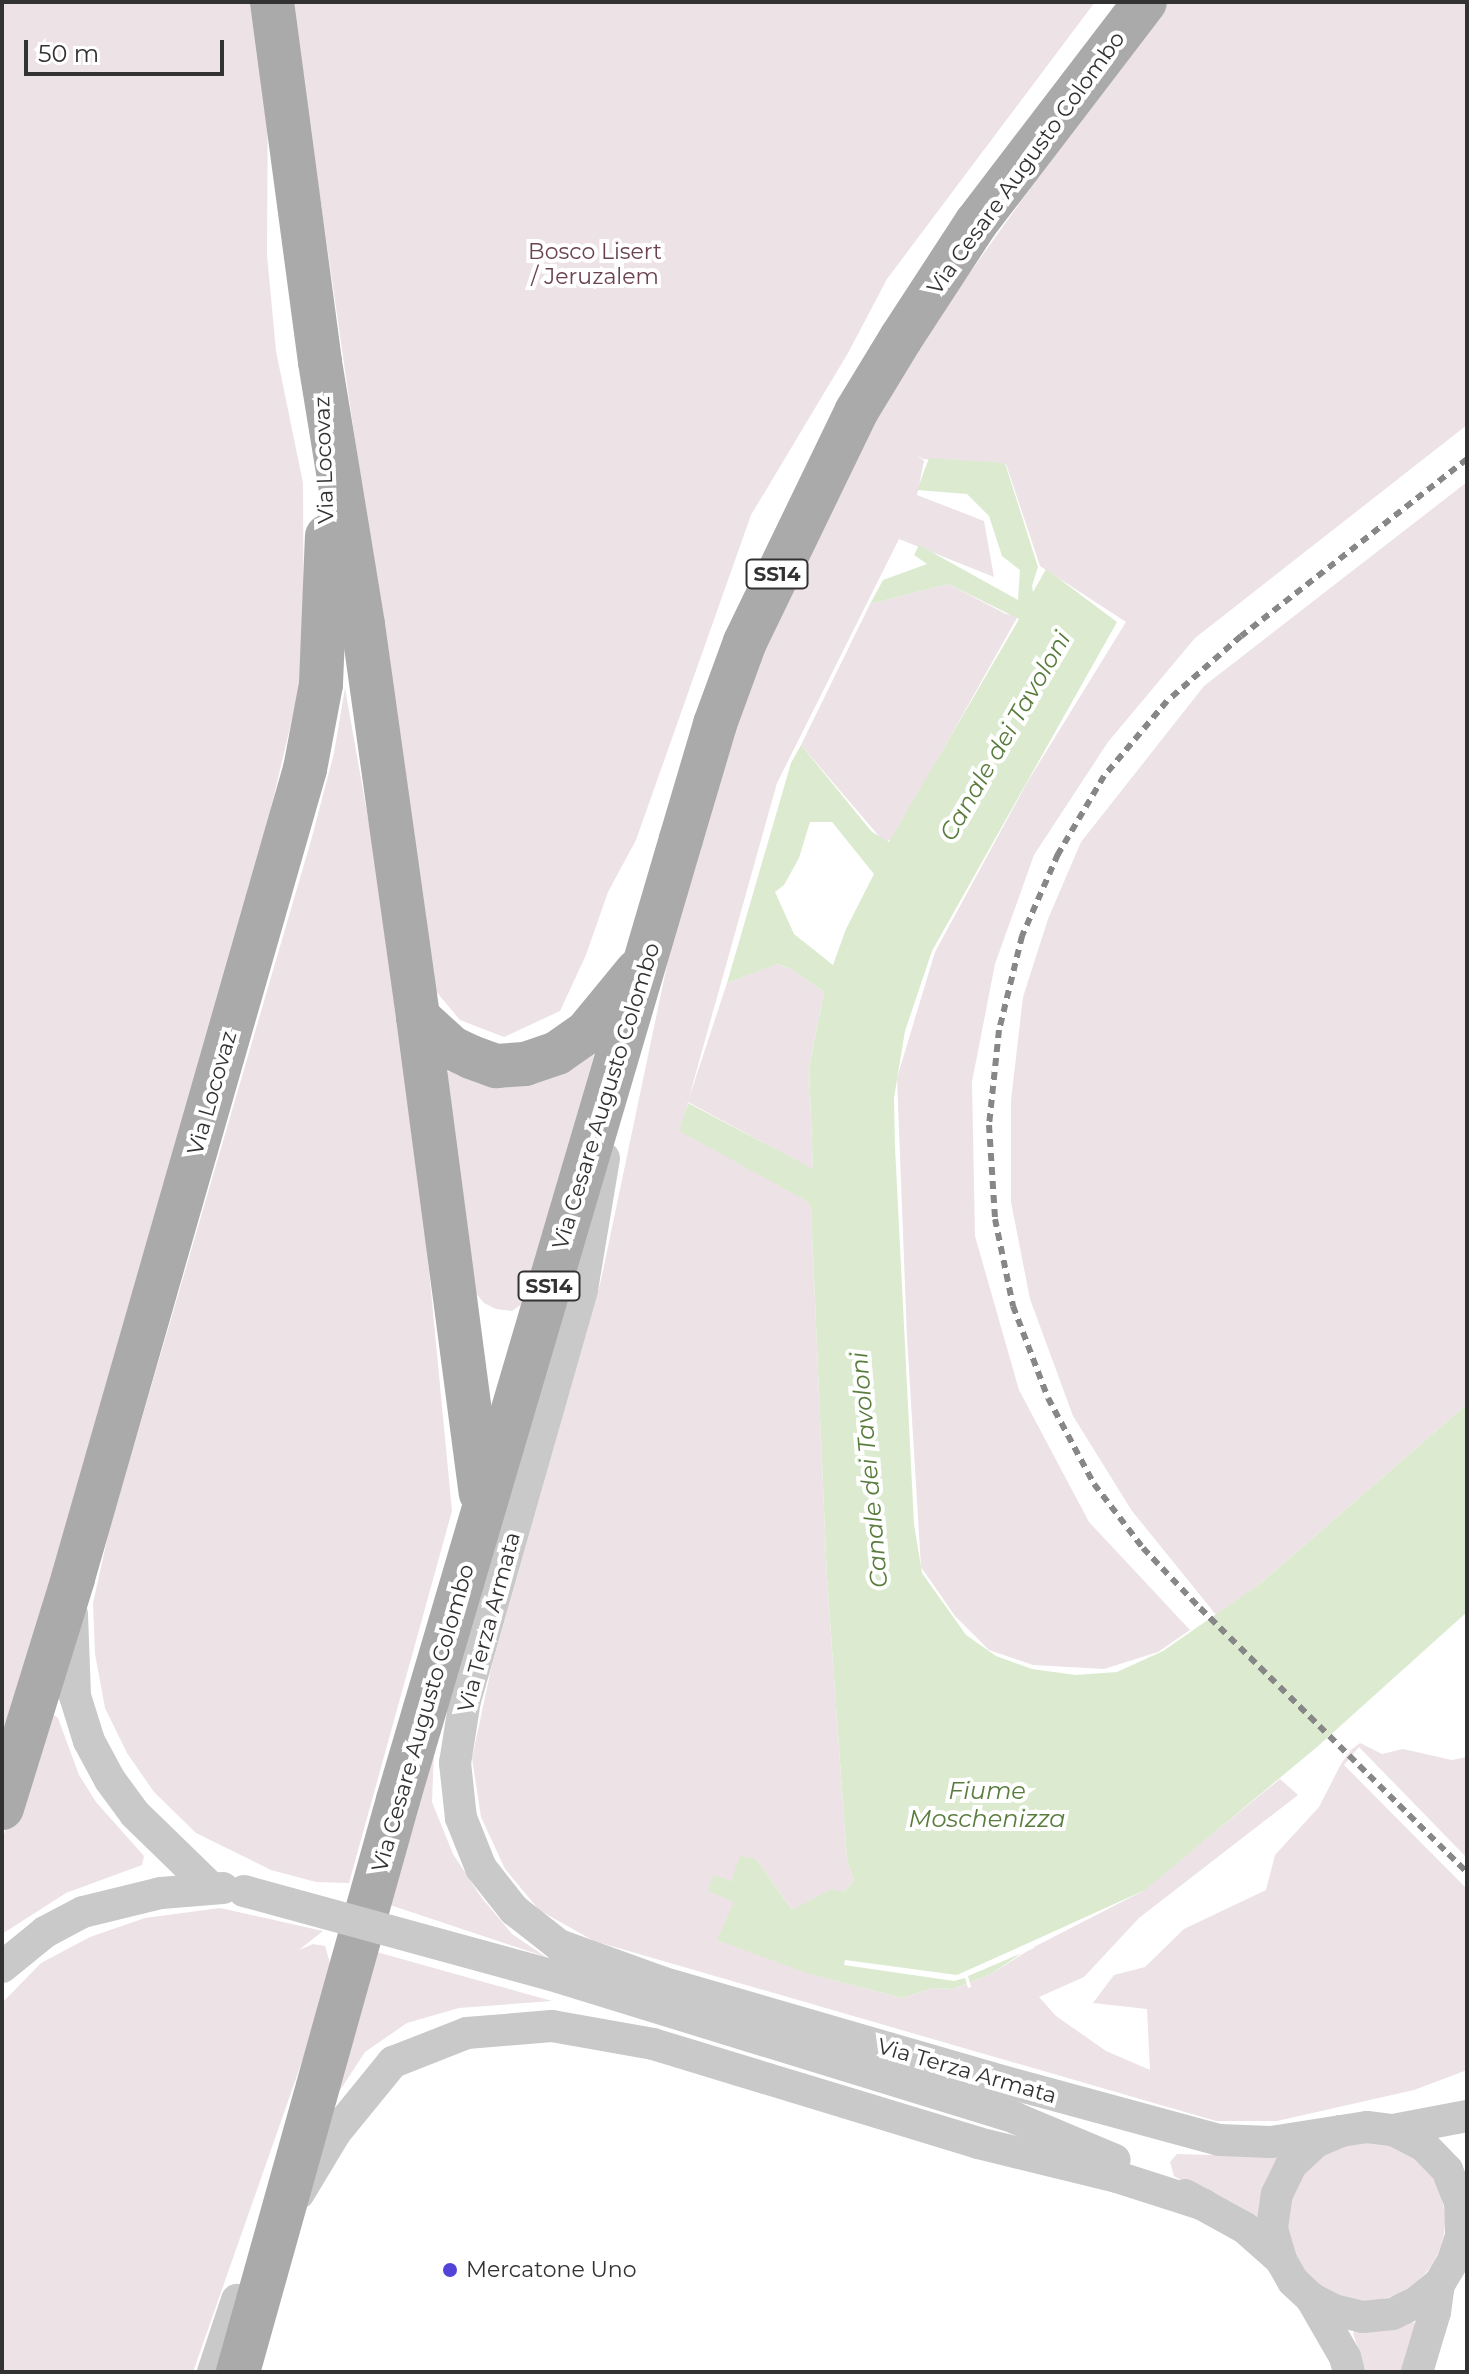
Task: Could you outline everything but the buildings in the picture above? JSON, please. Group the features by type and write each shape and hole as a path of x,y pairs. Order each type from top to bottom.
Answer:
{"main road":[{"name":"Via Locovaz","path":"272,2 320,362 363,625 418,1017 483,1510"},
{"name":"Via Cesare Augusto Colombo","path":"238,2372 483,1510 618,1063 715,724 745,642 856,412 976,223 1145,2"},
{"name":"Via Locovaz","path":"2,1808 73,1578 305,769 321,684 327,599 328,491 320,362"},
{"path":"418,1017 452,1048 471,1057 496,1066 525,1064 557,1053 586,1033 648,956"}],"street":[{"name":"Via Terza Armata","path":"618,1063 582,1290 465,1700 457,1777 461,1818 481,1868 514,1910 559,1945 573,1951 661,1982 1219,2140"},
{"path":"73,1578 71,1646 75,1696 89,1741 110,1780 135,1814 210,1887"},
{"name":"Via Terza Armata","path":"2,1967 45,1932 83,1912 127,1899 210,1887 244,1891 548,1974 1015,2118 1138,2170 1204,2205 1245,2228 1281,2260"},
{"name":"Via Terza Armata","path":"279,2227 335,2133 393,2062 467,2033 552,2026 653,2044 978,2143 1117,2177 1204,2205"},
{"path":"1393,2130 1467,2116"},
{"name":"Via Terza Armata","path":"1015,2118 1121,2133 1271,2142 1341,2131 1367,2127 1393,2130 1423,2145 1447,2170 1460,2202 1464,2231 1453,2261 1439,2284 1417,2302 1392,2314 1363,2317 1336,2311 1311,2298 1293,2281 1281,2260 1272,2228 1277,2194 1291,2165 1316,2142 1341,2131"},
{"path":"213,2372 251,2260 294,2173"},
{"name":"Via Terza Armata","path":"1417,2372 1435,2312 1439,2284"},
{"name":"Via Terza Armata","path":"1311,2298 1345,2357 1349,2372"}],"green space":[{"path":"2,2 256,2 268,79 267,255 276,351 303,483 304,668 267,825 2,1751"},
{"name":"Bosco Lisert / Jeruzalem","path":"292,2 1095,2 887,279 848,353 751,515 636,840 608,892 586,955 560,1011 504,1037 460,1020 434,989"},
{"path":"1164,2 1467,2 1467,425 1195,638 1108,742 1034,855 995,964 972,1082 975,1236 1019,1390 1089,1522 1190,1630 1158,1652 1104,1669 1033,1665 989,1650 955,1616 921,1567 907,1337 897,1078 935,952 1028,781 1126,622 1040,566 1006,464 923,459 916,454 924,461 917,495 984,521 994,577 899,539 777,783 688,1101 727,983 776,964 791,969 824,992 809,1067 813,1170 688,1102 680,1130 808,1201 811,1209 827,1578 847,1861 854,1881 843,1892 792,1910 756,1859 730,1881 708,1890 735,1902 811,1974 902,1998 934,1988 953,1989 991,1974 1034,1947 1141,1892 1280,1779 1298,1795 1139,1918 1084,1977 1039,1997 1056,2016 1106,2051 1150,2070 1147,2009 1093,2003 1114,1975 1145,1967 1184,1929 1266,1890 1275,1855 1319,1807 1341,1764 1360,1743 1382,1754 1403,1749 1452,1760 1467,1757 1467,1858 1359,1747 1344,1765 1467,1889 1467,2070 1414,2090 1277,2121 1216,2121 594,1941 539,1910 505,1869 481,1817 472,1758 491,1669 601,1280 671,946 746,691 862,423"},
{"path":"1467,482 1467,1404 1261,1583 1217,1616 1132,1511 1073,1416 1030,1299 1011,1202 1011,1100 1023,997 1048,919 1081,842 1204,686"},
{"path":"948,584 1006,614 1018,616 893,839 884,842 801,745 870,604"},
{"path":"345,688 407,1040 452,1511 349,1883 316,1882 271,1870 196,1833 154,1792 127,1753 105,1708 95,1654 93,1603 109,1531 312,837 334,753"},
{"path":"595,1052 522,1304 512,1311 496,1309 484,1303 473,1290 445,1072"},
{"path":"50,1712 58,1718 79,1775 96,1802 144,1856 142,1865 66,1893 2,1934 2,1842 37,1719"},
{"path":"434,1750 432,1802 453,1854 481,1897 512,1934 546,1957 387,1904"},
{"path":"220,1908 323,1931 299,1950 313,1944 325,1946 333,1973 193,2372 2,2372 2,2003 41,1963 90,1937 145,1918"},
{"path":"373,1951 552,2001 459,2008 407,2023 365,2052 335,2098"},
{"path":"1365,2141 1396,2147 1422,2164 1439,2190 1445,2221 1439,2252 1422,2278 1396,2295 1365,2301 1334,2295 1308,2278 1291,2252 1285,2221 1291,2190 1308,2164 1334,2147"},
{"path":"1177,2154 1285,2157 1265,2228 1174,2176 1170,2162"},
{"path":"1416,2323 1405,2372 1366,2372 1353,2333 1357,2324"}],"water":[{"name":"Fiume Moschenizza","path":"929,458 1005,463 1038,567 1033,592 1046,569 1117,622 932,951 905,1031 894,1098 895,1147 914,1524 922,1573 966,1635 996,1656 1032,1669 1076,1675 1117,1672 1163,1651 1261,1583 1467,1404 1467,1612 1317,1747 1145,1890 1035,1940 1028,1949 991,1974 953,1989 934,1988 902,1998 810,1974 717,1940 734,1902 708,1891 713,1875 731,1881 740,1856 756,1859 792,1910 832,1889 843,1892 854,1881 847,1861 827,1578 811,1209 807,1201 679,1131 688,1103 813,1169 809,1067 824,992 791,969 777,964 727,983 791,763 801,745 872,832 889,842 1019,619 948,584 870,604 883,580 927,564 914,555 919,545 1018,600 1020,570 1002,556 989,516 967,494 917,490","holes":["810,822 832,822 874,874 846,929 833,965 794,934 775,892 784,885 799,858"]}],"pier":[{"path":"1035,1940 1034,1948 968,1976 971,1987 968,1988 965,1978 954,1981 844,1965 845,1960 957,1975"}],"railway":[{"path":"1467,459 1241,636 1167,701 1104,776 1058,854 1022,936 999,1030 989,1125 995,1219 1013,1306 1048,1398 1094,1484 1143,1548 1200,1608 1467,1872"}],"place":[{"name":"Mercatone Uno","path":"450,2270"}],"water label":[{"name":"Canale dei Tavoloni","path":"1005,736"},
{"name":"Canale dei Tavoloni","path":"869,1470"}]}
